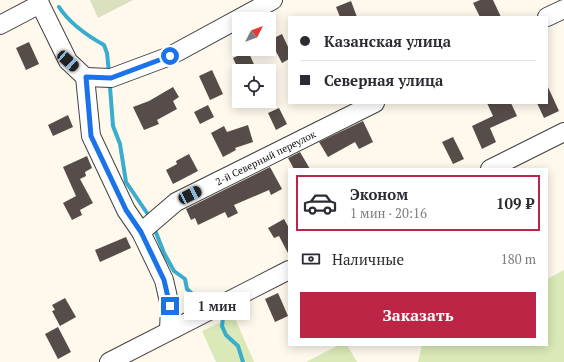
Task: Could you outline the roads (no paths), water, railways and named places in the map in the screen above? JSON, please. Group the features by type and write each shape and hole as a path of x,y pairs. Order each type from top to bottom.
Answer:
{"street":[{"path":"0,25 39,2 68,61 86,77 111,78 170,56 273,0"},
{"path":"548,16 564,8"},
{"path":"86,77 91,136 126,210 141,232 164,280 170,306 169,330"},
{"name":"2-й Северный переулок","path":"141,232 176,202 373,104"},
{"path":"492,168 564,132"},
{"path":"110,362 169,330 288,270"}],"waterway":[{"path":"59,7 68,19 79,29 104,45 107,53 109,72"},
{"path":"110,87 113,126 120,144 126,182 147,213"},
{"path":"155,230 164,253 174,271 185,279 187,289 196,297 214,298 217,301"},
{"path":"221,310 223,318 222,326 226,335 238,346 243,362"}]}
